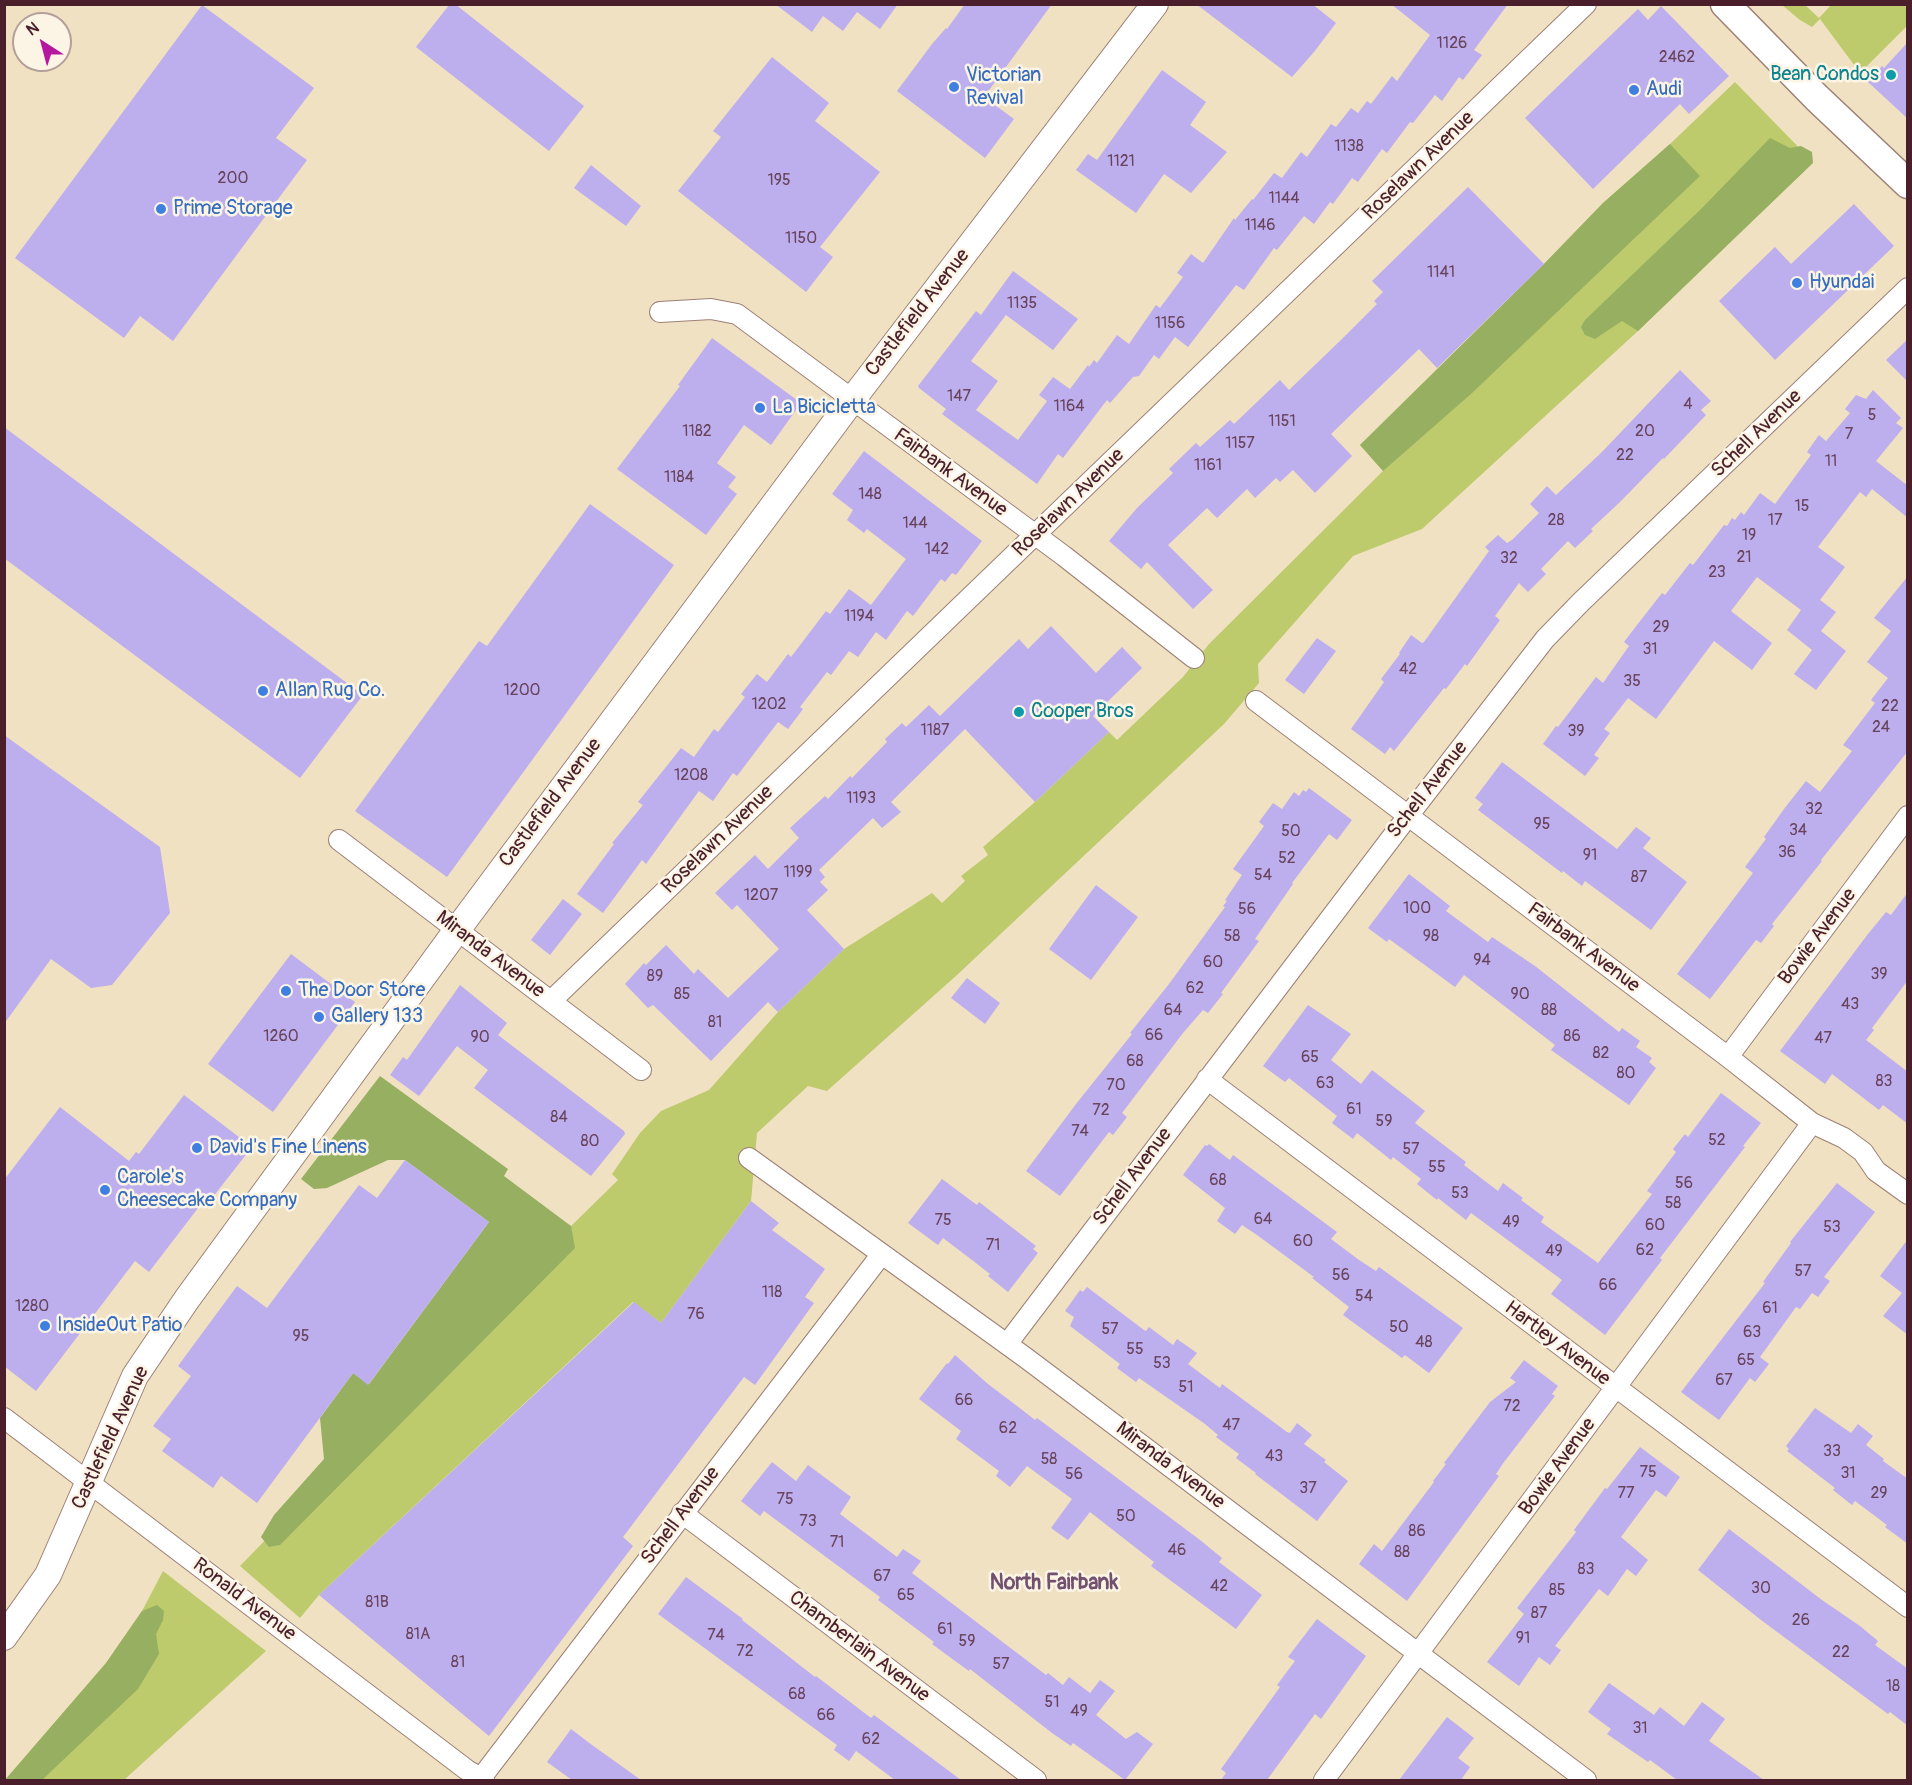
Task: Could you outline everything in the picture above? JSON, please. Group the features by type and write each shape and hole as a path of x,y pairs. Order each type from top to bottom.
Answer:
{"main road":[{"path":"1725,4 1817,98 1908,184"}],"street":[{"name":"Castlefield Avenue","path":"4,1637 48,1575 135,1376 192,1291 457,930 852,400 1155,4"},
{"name":"Roselawn Avenue","path":"551,1001 1586,4"},
{"name":"Schell Avenue","path":"1007,1344 1207,1078 1545,639 1908,288"},
{"name":"Fairbank Avenue","path":"660,312 711,309 737,314 1035,536 1194,658"},
{"name":"Fairbank Avenue","path":"1256,701 1812,1123 1844,1138 1863,1152 1876,1172 1908,1194"},
{"name":"Bowie Avenue","path":"1728,1057 1908,816"},
{"name":"Miranda Avenue","path":"339,840 641,1070"},
{"name":"Hartley Avenue","path":"1207,1078 1616,1389 1908,1607"},
{"name":"Bowie Avenue","path":"1324,1780 1812,1123"},
{"name":"Miranda Avenue","path":"749,1158 1007,1344 1586,1780"},
{"name":"Schell Avenue","path":"483,1779 682,1513 881,1255"},
{"name":"Ronald Avenue","path":"4,1418 467,1770 483,1779"},
{"name":"Chamberlain Avenue","path":"682,1513 1036,1780"}],"green space":[{"path":"1782,5 1805,5 1819,18 1831,5 1907,5 1907,26 1860,73 1820,19 1812,27"},
{"path":"1735,82 1813,162 1638,331 1422,529 1353,556 1258,664 1259,683 1224,724 957,975 827,1091 808,1086 757,1133 751,1201 661,1323 633,1302 319,1595 300,1618 240,1566 618,1180 612,1174 640,1133 661,1111 709,1090 778,1012 844,949 932,893 942,903 965,881 961,876 988,855 983,847 1035,802 1109,732 1117,740 1183,677 1209,644 1383,471 1360,445 1603,203"},
{"path":"1770,138 1790,148 1801,146 1812,152 1813,163 1638,331 1622,321 1595,339 1585,335 1581,327 1585,320 1703,207"},
{"path":"1670,144 1700,176 1472,393 1383,471 1360,445 1603,203"},
{"path":"380,1076 508,1169 504,1176 571,1226 575,1248 280,1545 269,1547 261,1537 274,1515 324,1459 320,1418 353,1373 369,1384 489,1222 405,1160 388,1160 327,1188 314,1189 301,1179"},
{"path":"163,1571 266,1651 124,1780 5,1780 106,1663 142,1611"},
{"path":"157,1605 164,1611 163,1620 156,1634 159,1654 138,1689 42,1780 5,1780 106,1663 142,1611"}],"building":[{"path":"450,4 455,4 584,106 549,151 416,47"},
{"path":"775,4 898,4 880,29 857,12 843,31 823,16 812,32"},
{"path":"965,4 1052,4 984,97 1014,119 985,158 897,91"},
{"path":"1196,4 1312,4 1336,23 1292,77"},
{"path":"1391,4 1508,4 1474,50 1482,55 1463,80 1459,77 1442,101 1435,95 1413,123 1410,122 1387,153 1382,149 1358,182 1352,178 1333,204 1330,202 1314,224 1304,216 1277,250 1274,248 1244,290 1236,285 1188,347 1175,337 1159,359 1154,355 1139,376 1133,377 1110,403 1107,400 1063,458 1058,454 1037,484 942,414 946,409 919,388 918,386 976,311 981,315 1013,271 1078,319 1053,350 1006,315 971,361 998,381 976,410 1018,440 1047,401 1039,395 1053,377 1070,389 1088,365 1089,367 1094,360 1097,363 1117,335 1129,344 1156,305 1160,308 1183,277 1177,273 1191,254 1203,263 1234,218 1235,220 1253,200 1274,173 1282,178 1301,152 1307,157 1331,124 1336,127 1351,108 1358,113 1367,101 1371,104 1392,76 1397,81 1430,35"},
{"name":"Prime Storage","path":"202,5 314,88 276,138 307,160 173,341 140,316 124,338 15,258"},
{"name":"Audi","path":"1661,6 1729,76 1689,114 1680,104 1593,189 1525,118 1638,9 1648,20"},
{"name":"Bean Condos","path":"1908,42 1908,119 1868,82"},
{"path":"772,57 829,103 815,121 880,172 820,247 833,257 806,292 678,191 721,137 713,131"},
{"path":"1162,70 1206,102 1190,125 1227,152 1191,193 1164,174 1136,213 1076,170 1088,154 1097,160"},
{"path":"591,165 641,206 626,226 574,188"},
{"path":"1468,187 1544,264 1437,368 1419,349 1331,434 1352,456 1315,493 1293,470 1280,482 1276,478 1255,498 1247,489 1217,518 1207,508 1168,545 1213,590 1193,609 1147,562 1141,569 1109,541 1137,508 1173,473 1169,469 1196,443 1200,447 1230,420 1234,424 1280,380 1289,390 1344,337 1377,304 1374,301 1383,292 1372,281"},
{"name":"Hyundai","path":"1854,204 1894,246 1775,360 1719,301 1775,247 1791,264"},
{"path":"712,338 801,403 771,445 744,425 717,463 736,477 728,487 737,494 706,535 617,469 680,386 678,385"},
{"path":"1908,339 1908,382 1886,360"},
{"path":"1680,370 1711,401 1701,410 1706,415 1591,529 1593,531 1575,548 1568,541 1541,569 1546,574 1528,592 1519,583 1495,616 1500,620 1467,666 1465,664 1446,689 1444,688 1394,751 1390,747 1385,754 1351,729 1384,682 1381,679 1411,635 1422,643 1424,642 1489,551 1485,547 1498,535 1507,543 1512,540 1539,513 1530,504 1547,486 1556,495 1602,452"},
{"path":"1873,390 1901,418 1896,423 1903,428 1876,461 1908,486 1908,518 1872,489 1866,497 1860,492 1818,547 1845,567 1820,600 1836,612 1821,631 1846,651 1816,690 1794,674 1812,650 1787,630 1801,610 1757,577 1731,611 1772,643 1752,670 1714,641 1656,719 1628,698 1604,729 1610,733 1594,755 1599,758 1585,776 1543,744 1596,677 1603,683 1629,646 1624,642 1637,625 1690,563 1693,565 1724,525 1727,526 1732,518 1735,520 1741,512 1744,515 1760,493 1775,504 1811,455 1807,452 1819,435 1826,441 1850,413 1845,409 1856,395 1866,399"},
{"path":"4,427 363,695 300,778 4,558"},
{"path":"864,451 982,541 956,575 952,573 945,582 941,579 913,616 907,611 886,640 876,632 858,657 849,651 831,675 827,672 800,707 803,709 788,729 778,722 737,776 733,773 713,801 699,791 646,864 642,860 603,913 577,894 614,844 612,843 643,805 638,802 681,748 694,757 714,729 718,732 745,697 741,694 757,674 767,682 788,654 791,657 826,611 830,614 849,589 871,605 906,559 867,529 864,533 847,520 853,510 832,494"},
{"path":"590,504 674,565 447,877 355,811 479,641 487,646"},
{"path":"1908,576 1908,751 1772,924 1774,926 1761,943 1756,940 1710,999 1677,974 1753,873 1745,867 1766,839 1764,837 1784,809 1806,781 1820,792 1852,751 1843,745 1875,703 1871,700 1888,678 1867,662 1891,631 1874,618"},
{"path":"1051,626 1096,673 1122,647 1142,668 1093,716 1109,732 1035,802 965,729 891,802 901,812 882,828 873,818 819,870 825,877 820,882 828,890 807,910 844,949 778,1012 768,1002 711,1061 653,1005 648,1008 625,984 644,963 646,965 666,945 694,974 698,969 728,998 779,949 737,905 732,910 715,893 755,855 768,869 799,838 790,828 825,796 828,799 850,776 852,778 887,742 885,739 902,723 906,727 929,705 940,716 1019,639 1028,649"},
{"path":"1317,638 1336,651 1304,694 1285,680"},
{"path":"4,735 160,847 170,913 112,985 91,988 51,959 4,1024"},
{"path":"1502,762 1617,849 1636,827 1651,838 1643,848 1687,882 1651,930 1585,881 1582,886 1563,871 1562,873 1478,810 1483,804 1475,798"},
{"path":"1309,788 1352,820 1337,840 1329,834 1292,883 1255,939 1259,941 1221,993 1223,994 1208,1013 1203,1010 1183,1033 1122,1113 1127,1117 1113,1135 1109,1132 1060,1196 1026,1171 1132,1034 1130,1033 1225,907 1223,906 1227,901 1225,900 1242,875 1233,869 1264,826 1259,822 1273,803 1282,809 1294,792 1299,796 1303,790 1306,792"},
{"path":"1409,874 1450,906 1446,911 1488,942 1492,937 1535,966 1619,1032 1622,1028 1640,1041 1636,1047 1652,1058 1649,1062 1656,1068 1629,1105 1551,1050 1555,1045 1464,975 1455,987 1389,939 1387,942 1368,928"},
{"path":"1096,885 1138,917 1091,980 1049,949"},
{"path":"1908,892 1908,980 1872,1028 1874,1030 1866,1040 1908,1072 1908,1124 1883,1105 1879,1110 1832,1074 1825,1084 1780,1051 1868,934 1886,912 1891,915"},
{"path":"563,899 582,914 550,955 531,940"},
{"path":"291,954 355,1002 273,1112 208,1064"},
{"path":"967,978 1000,1003 985,1024 951,998"},
{"path":"460,985 507,1023 498,1035 624,1131 625,1134 591,1176 474,1088 488,1070 457,1046 419,1096 390,1075 403,1057 407,1060"},
{"path":"1308,1005 1351,1034 1331,1060 1361,1084 1372,1070 1425,1111 1415,1123 1466,1162 1464,1165 1498,1191 1503,1183 1544,1217 1541,1222 1598,1263 1652,1194 1647,1191 1676,1152 1673,1149 1685,1134 1688,1137 1721,1093 1761,1123 1605,1335 1551,1294 1562,1280 1471,1213 1466,1220 1438,1198 1437,1200 1417,1184 1421,1179 1393,1157 1391,1160 1357,1133 1353,1139 1332,1123 1337,1116 1289,1078 1285,1082 1263,1066"},
{"path":"184,1095 252,1147 209,1202 205,1199 149,1272 135,1261 36,1391 4,1366 4,1180 60,1107 129,1161 136,1152 139,1154"},
{"path":"1209,1144 1230,1160 1233,1155 1337,1232 1331,1239 1359,1260 1376,1271 1379,1267 1463,1328 1429,1373 1405,1355 1402,1358 1343,1315 1349,1307 1312,1278 1314,1277 1257,1235 1242,1225 1235,1234 1217,1221 1225,1208 1183,1175 1205,1145"},
{"path":"405,1160 489,1222 368,1385 353,1373 257,1503 221,1476 213,1488 162,1451 171,1439 153,1426 191,1376 178,1366 237,1286 267,1308 359,1185 377,1198"},
{"path":"942,1179 977,1205 979,1202 1036,1246 1033,1249 1038,1253 1008,1292 988,1276 990,1274 943,1238 938,1245 908,1223"},
{"path":"1837,1183 1875,1212 1824,1277 1830,1281 1818,1297 1812,1293 1800,1309 1796,1307 1760,1357 1769,1364 1755,1382 1750,1378 1719,1420 1681,1392 1765,1283 1763,1282 1790,1242"},
{"path":"751,1201 779,1223 772,1230 825,1269 805,1297 814,1303 755,1385 744,1377 623,1537 633,1546 489,1736 319,1595 634,1302 661,1323"},
{"path":"1908,1239 1908,1335 1883,1316 1902,1293 1880,1276"},
{"path":"1087,1287 1144,1330 1146,1331 1149,1327 1173,1345 1177,1339 1197,1353 1188,1364 1220,1388 1222,1384 1287,1432 1290,1433 1297,1423 1312,1435 1304,1444 1326,1460 1324,1462 1348,1481 1317,1521 1236,1458 1239,1454 1216,1437 1218,1435 1205,1424 1139,1378 1136,1382 1117,1368 1120,1364 1070,1326 1074,1317 1065,1311 1080,1290 1083,1292"},
{"path":"955,1355 1035,1420 1037,1418 1200,1540 1222,1558 1219,1562 1262,1595 1236,1629 1151,1566 1154,1562 1090,1512 1068,1540 1051,1528 1072,1499 1027,1466 1010,1487 996,1476 999,1471 956,1439 961,1431 919,1399"},
{"path":"1524,1360 1558,1386 1552,1394 1555,1396 1504,1462 1496,1474 1499,1476 1407,1601 1359,1564 1374,1544 1382,1551 1490,1402 1516,1382 1510,1378"},
{"path":"1815,1408 1851,1433 1858,1424 1873,1436 1866,1445 1908,1479 1908,1544 1855,1501 1852,1505 1833,1490 1835,1488 1787,1451 1789,1449 1786,1446"},
{"path":"1640,1447 1680,1477 1666,1497 1656,1490 1621,1537 1648,1560 1636,1576 1627,1569 1608,1596 1599,1589 1555,1646 1561,1650 1550,1665 1539,1657 1519,1686 1487,1662 1524,1614 1517,1608 1576,1532 1574,1530 1605,1488 1607,1489"},
{"path":"772,1462 796,1481 808,1465 851,1497 840,1514 897,1557 903,1549 921,1561 912,1573 1046,1675 1048,1673 1063,1685 1069,1677 1090,1693 1100,1680 1115,1691 1096,1715 1126,1739 1137,1732 1153,1744 1125,1780 1073,1743 1071,1746 1052,1733 970,1669 969,1671 932,1644 934,1642 878,1600 880,1597 764,1511 760,1516 741,1501"},
{"path":"1729,1529 1860,1626 1878,1641 1875,1645 1908,1669 1908,1726 1890,1712 1888,1714 1761,1620 1698,1570"},
{"path":"686,1577 815,1677 871,1718 874,1715 961,1780 895,1780 856,1751 849,1761 834,1750 837,1745 658,1614"},
{"path":"1317,1619 1366,1656 1321,1719 1315,1714 1267,1780 1221,1780 1226,1773 1221,1769 1280,1687 1277,1685 1295,1661 1288,1657"},
{"path":"1609,1683 1654,1715 1660,1707 1684,1726 1702,1702 1725,1719 1709,1741 1764,1780 1677,1780 1650,1760 1648,1762 1607,1734 1611,1729 1588,1712"},
{"path":"1447,1717 1474,1738 1458,1758 1470,1767 1461,1780 1399,1780"},
{"path":"571,1729 641,1780 572,1780 547,1762"}],"place":[{"name":"Bean Condos","path":"1891,75"},
{"name":"Victorian Revival","path":"954,87"},
{"name":"Audi","path":"1634,90"},
{"name":"Prime Storage","path":"161,209"},
{"name":"Hyundai","path":"1797,283"},
{"name":"La Bicicletta","path":"760,408"},
{"name":"Allan Rug Co.","path":"263,691"},
{"name":"Cooper Bros","path":"1019,712"},
{"name":"The Door Store","path":"286,991"},
{"name":"Gallery 133","path":"319,1017"},
{"name":"David's Fine Linens","path":"197,1148"},
{"name":"Carole's Cheesecake Company","path":"105,1190"},
{"name":"InsideOut Patio","path":"45,1326"}],"district":[{"name":"North Fairbank","path":"1054,1584"}]}
